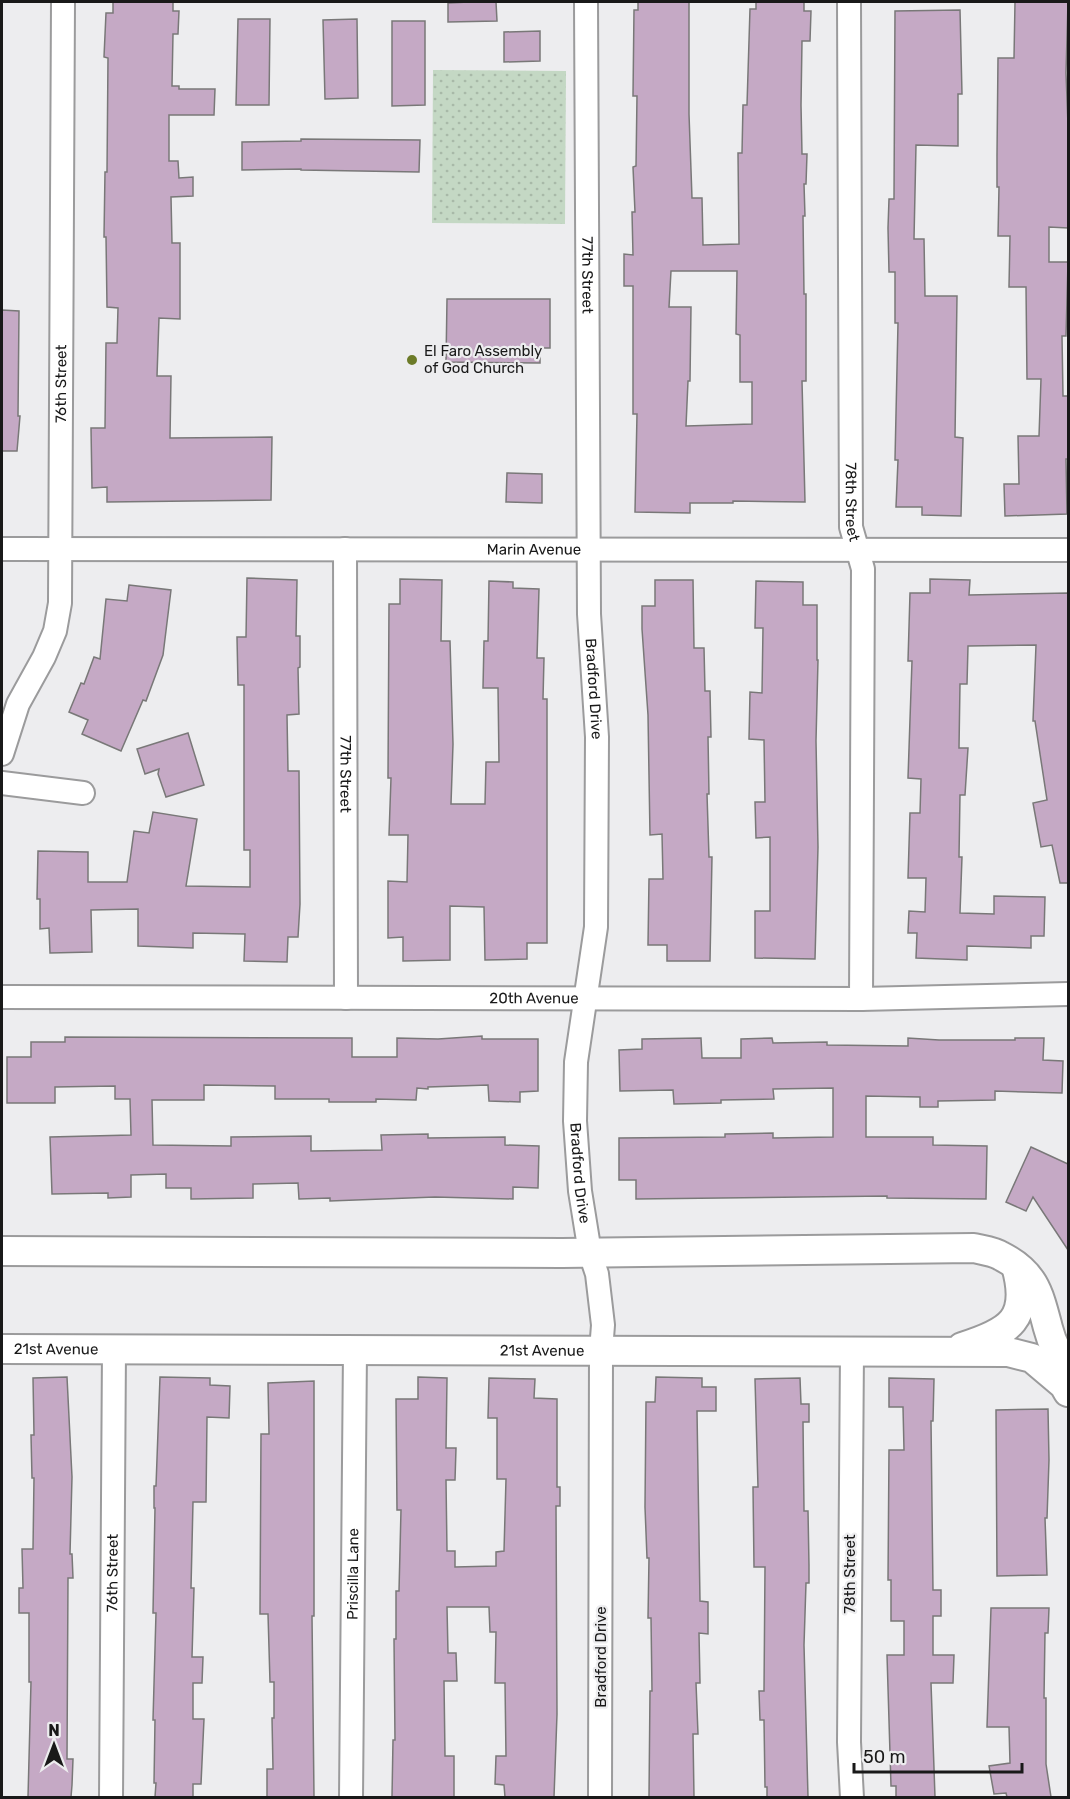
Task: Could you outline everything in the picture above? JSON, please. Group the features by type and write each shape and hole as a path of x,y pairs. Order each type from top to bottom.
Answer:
{"street":[{"name":"76th Street","path":"2,754 18,704 44,657 55,631 60,603 63,2"},
{"name":"77th Street","path":"586,2 588,549"},
{"name":"78th Street","path":"849,2 851,527 862,569 861,999"},
{"name":"Marin Avenue","path":"2,549 1068,550"},
{"name":"77th Street","path":"345,549 346,998"},
{"name":"Bradford Drive","path":"588,549 589,614 597,749 596,927 576,1062 575,1121 580,1191 590,1252 597,1274 603,1325 601,1351 600,1797"},
{"path":"2,783 83,793"},
{"name":"20th Avenue","path":"2,997 861,999 1068,994"},
{"path":"2,1251 590,1252 974,1248 1000,1255 1034,1282 1057,1353 1068,1370"},
{"path":"946,1352 982,1340 1013,1322 1021,1307 1022,1286 1016,1266"},
{"name":"21st Avenue","path":"2,1349 1008,1352 1032,1358 1064,1385 1068,1392"},
{"name":"76th Street","path":"111,1797 114,1349"},
{"name":"Priscilla Lane","path":"351,1797 355,1350"},
{"name":"78th Street","path":"852,1351 849,1742 852,1797"}],"green space":[{"path":"433,70 566,71 565,224 432,223"}],"building":[{"path":"113,2 173,2 173,11 179,11 178,34 173,34 172,86 179,86 179,89 215,89 214,115 169,115 169,161 178,161 179,178 193,177 193,196 171,197 172,243 180,243 180,319 159,318 157,376 171,376 170,438 272,437 271,500 107,502 107,487 92,488 91,428 105,428 106,343 117,343 118,308 107,307 106,237 104,237 108,58 104,57 106,13 113,13"},
{"path":"496,2 497,21 448,22 448,3"},
{"path":"638,2 689,2 692,198 702,198 703,245 739,244 738,153 742,153 743,105 747,105 750,9 756,9 756,2 804,2 804,11 811,11 810,41 802,41 801,105 802,154 807,154 806,184 804,184 805,216 803,216 806,381 802,381 805,502 690,503 690,513 635,512 637,414 633,414 633,286 624,286 624,254 633,255 632,212 635,212 633,167 636,166 637,96 633,96 634,10 638,10","holes":["671,271 737,271 736,334 740,335 740,382 752,382 752,424 686,426 688,381 690,381 691,307 669,307"]},
{"path":"1015,2 1068,2 1066,73 1068,228 1049,227 1049,262 1068,262 1066,336 1062,336 1063,396 1068,396 1067,514 1005,516 1004,484 1019,484 1018,436 1039,436 1041,379 1027,379 1026,287 1009,287 1010,236 998,236 998,58 1014,58"},
{"path":"960,10 962,94 958,94 958,146 916,145 914,239 924,239 925,296 957,296 955,437 963,438 961,516 922,515 922,507 896,507 898,323 895,323 895,272 889,272 888,228 889,199 894,199 895,11"},
{"path":"238,19 270,19 269,105 236,105"},
{"path":"357,19 358,98 325,99 323,20"},
{"path":"392,21 425,21 425,105 392,106"},
{"path":"540,31 540,61 504,62 504,32"},
{"path":"301,139 420,140 419,172 242,170 242,142 301,141"},
{"path":"447,299 550,299 550,348 540,348 540,363 446,362"},
{"path":"2,310 19,311 18,416 20,416 17,451 2,451"},
{"path":"507,473 542,474 542,503 506,502"},
{"path":"247,578 297,580 296,636 300,636 299,714 287,715 288,771 299,771 300,904 298,937 288,937 287,962 244,961 245,934 193,933 193,948 138,946 138,909 91,910 92,952 50,953 49,928 40,929 40,899 37,899 38,851 88,852 88,882 127,882 134,831 149,833 153,812 197,819 186,886 250,887 250,850 244,850 244,685 238,685 237,637 246,637"},
{"path":"400,579 442,580 441,641 450,641 453,744 451,804 485,804 486,762 499,762 498,688 483,688 484,641 488,641 489,581 513,582 513,588 539,589 537,658 544,658 543,699 547,699 547,943 527,943 527,959 485,960 484,907 450,906 450,960 403,961 403,937 388,938 388,881 407,882 408,835 389,835 391,778 388,778 389,604 400,604"},
{"path":"930,579 970,580 969,595 1068,593 1068,883 1060,883 1052,845 1041,847 1033,803 1047,800 1035,721 1033,721 1036,645 968,646 967,684 960,684 959,748 968,748 965,795 960,795 959,857 962,857 960,913 994,914 994,896 1045,897 1044,936 1031,936 1031,948 967,946 967,960 916,958 917,933 908,933 909,911 925,912 926,878 908,878 910,813 920,813 921,779 908,778 912,661 908,661 910,593 930,593"},
{"path":"655,580 693,580 694,648 704,648 705,691 710,691 711,737 708,737 709,794 707,794 709,857 712,857 710,961 667,961 667,945 648,945 649,879 663,879 662,834 650,835 648,715 642,629 642,606 655,606"},
{"path":"756,581 803,582 803,605 817,605 818,847 815,959 755,958 755,911 770,911 770,837 756,838 755,802 765,802 764,740 749,739 750,692 762,693 763,628 755,628"},
{"path":"129,585 171,590 163,655 146,701 143,700 121,751 82,734 88,720 69,712 81,683 84,684 94,657 100,659 106,599 127,601"},
{"path":"188,733 204,785 166,797 158,774 159,769 145,774 137,749"},
{"path":"482,1036 482,1039 538,1039 538,1091 520,1092 520,1102 489,1101 488,1085 417,1088 416,1100 376,1099 376,1102 329,1102 329,1099 275,1099 275,1086 204,1085 204,1100 152,1100 153,1145 231,1146 231,1137 311,1136 311,1151 382,1150 381,1135 428,1134 428,1138 505,1137 505,1145 539,1146 538,1188 513,1187 513,1199 435,1197 330,1201 330,1198 299,1199 298,1183 253,1184 253,1198 191,1199 191,1188 166,1188 166,1174 131,1175 131,1197 108,1198 108,1193 52,1194 50,1137 131,1135 130,1099 115,1099 115,1086 55,1087 55,1103 7,1103 7,1057 31,1057 31,1042 65,1042 65,1037 352,1038 352,1057 397,1057 397,1038 438,1039"},
{"path":"701,1038 702,1058 741,1058 741,1039 772,1038 773,1043 827,1042 827,1045 908,1046 908,1038 1015,1040 1015,1038 1044,1038 1043,1060 1063,1061 1062,1093 995,1091 995,1100 938,1101 938,1107 920,1107 920,1097 866,1096 866,1137 933,1137 933,1145 987,1146 986,1199 887,1198 887,1196 636,1199 636,1180 619,1180 619,1138 725,1137 725,1134 773,1133 773,1138 833,1137 833,1088 773,1089 774,1099 674,1104 673,1090 620,1091 619,1050 642,1049 642,1039"},
{"path":"1031,1147 1068,1164 1068,1250 1033,1197 1026,1211 1006,1202"},
{"path":"67,1377 72,1477 70,1554 72,1554 73,1578 68,1578 67,1759 73,1759 71,1797 28,1797 31,1682 29,1682 29,1613 19,1613 19,1588 23,1588 22,1549 33,1549 34,1478 32,1478 31,1435 34,1435 33,1378"},
{"path":"160,1377 210,1378 210,1385 230,1386 229,1418 207,1417 206,1502 193,1502 192,1657 203,1657 202,1683 193,1683 193,1719 204,1719 201,1784 193,1784 193,1797 155,1797 154,1486 156,1486"},
{"path":"418,1377 447,1378 446,1448 456,1448 455,1480 446,1480 447,1551 455,1551 455,1567 496,1566 496,1552 504,1551 506,1479 497,1479 497,1418 488,1418 489,1378 535,1379 534,1398 557,1399 557,1487 560,1487 560,1506 556,1506 557,1714 554,1797 505,1797 504,1785 495,1784 496,1756 506,1756 505,1683 495,1683 496,1632 490,1632 489,1607 447,1607 448,1653 456,1653 457,1681 444,1681 445,1756 454,1756 454,1797 392,1797 393,1740 395,1740 394,1639 396,1639 396,1591 399,1591 401,1510 397,1510 396,1399 418,1399"},
{"path":"656,1377 702,1378 702,1387 716,1387 716,1411 697,1411 700,1601 708,1602 708,1634 699,1633 700,1683 696,1683 698,1734 693,1734 694,1797 649,1797 650,1691 652,1691 651,1618 648,1618 649,1558 647,1558 645,1507 646,1402 655,1402"},
{"path":"800,1378 801,1404 809,1404 809,1422 803,1422 804,1511 808,1511 809,1565 809,1583 806,1583 804,1645 808,1797 767,1797 764,1720 760,1720 759,1691 764,1691 765,1567 754,1567 753,1487 758,1487 755,1379"},
{"path":"889,1378 934,1379 933,1421 931,1421 933,1590 941,1590 941,1616 933,1616 933,1655 954,1655 953,1683 931,1683 935,1797 896,1797 896,1786 891,1786 887,1655 904,1655 904,1621 891,1621 891,1580 888,1580 889,1450 904,1450 903,1407 889,1407"},
{"path":"314,1381 314,1616 312,1616 314,1797 267,1797 267,1769 273,1769 274,1682 270,1682 268,1614 260,1614 261,1434 269,1434 268,1383"},
{"path":"1048,1409 1049,1460 1047,1518 1045,1518 1047,1575 997,1576 996,1410"},
{"path":"991,1608 1049,1608 1048,1633 1045,1633 1044,1698 1046,1698 1046,1764 1051,1797 1007,1797 1006,1793 994,1794 989,1766 1010,1763 1009,1727 987,1727"}],"place":[{"name":"El Faro Assembly of God Church","path":"412,360"}]}
